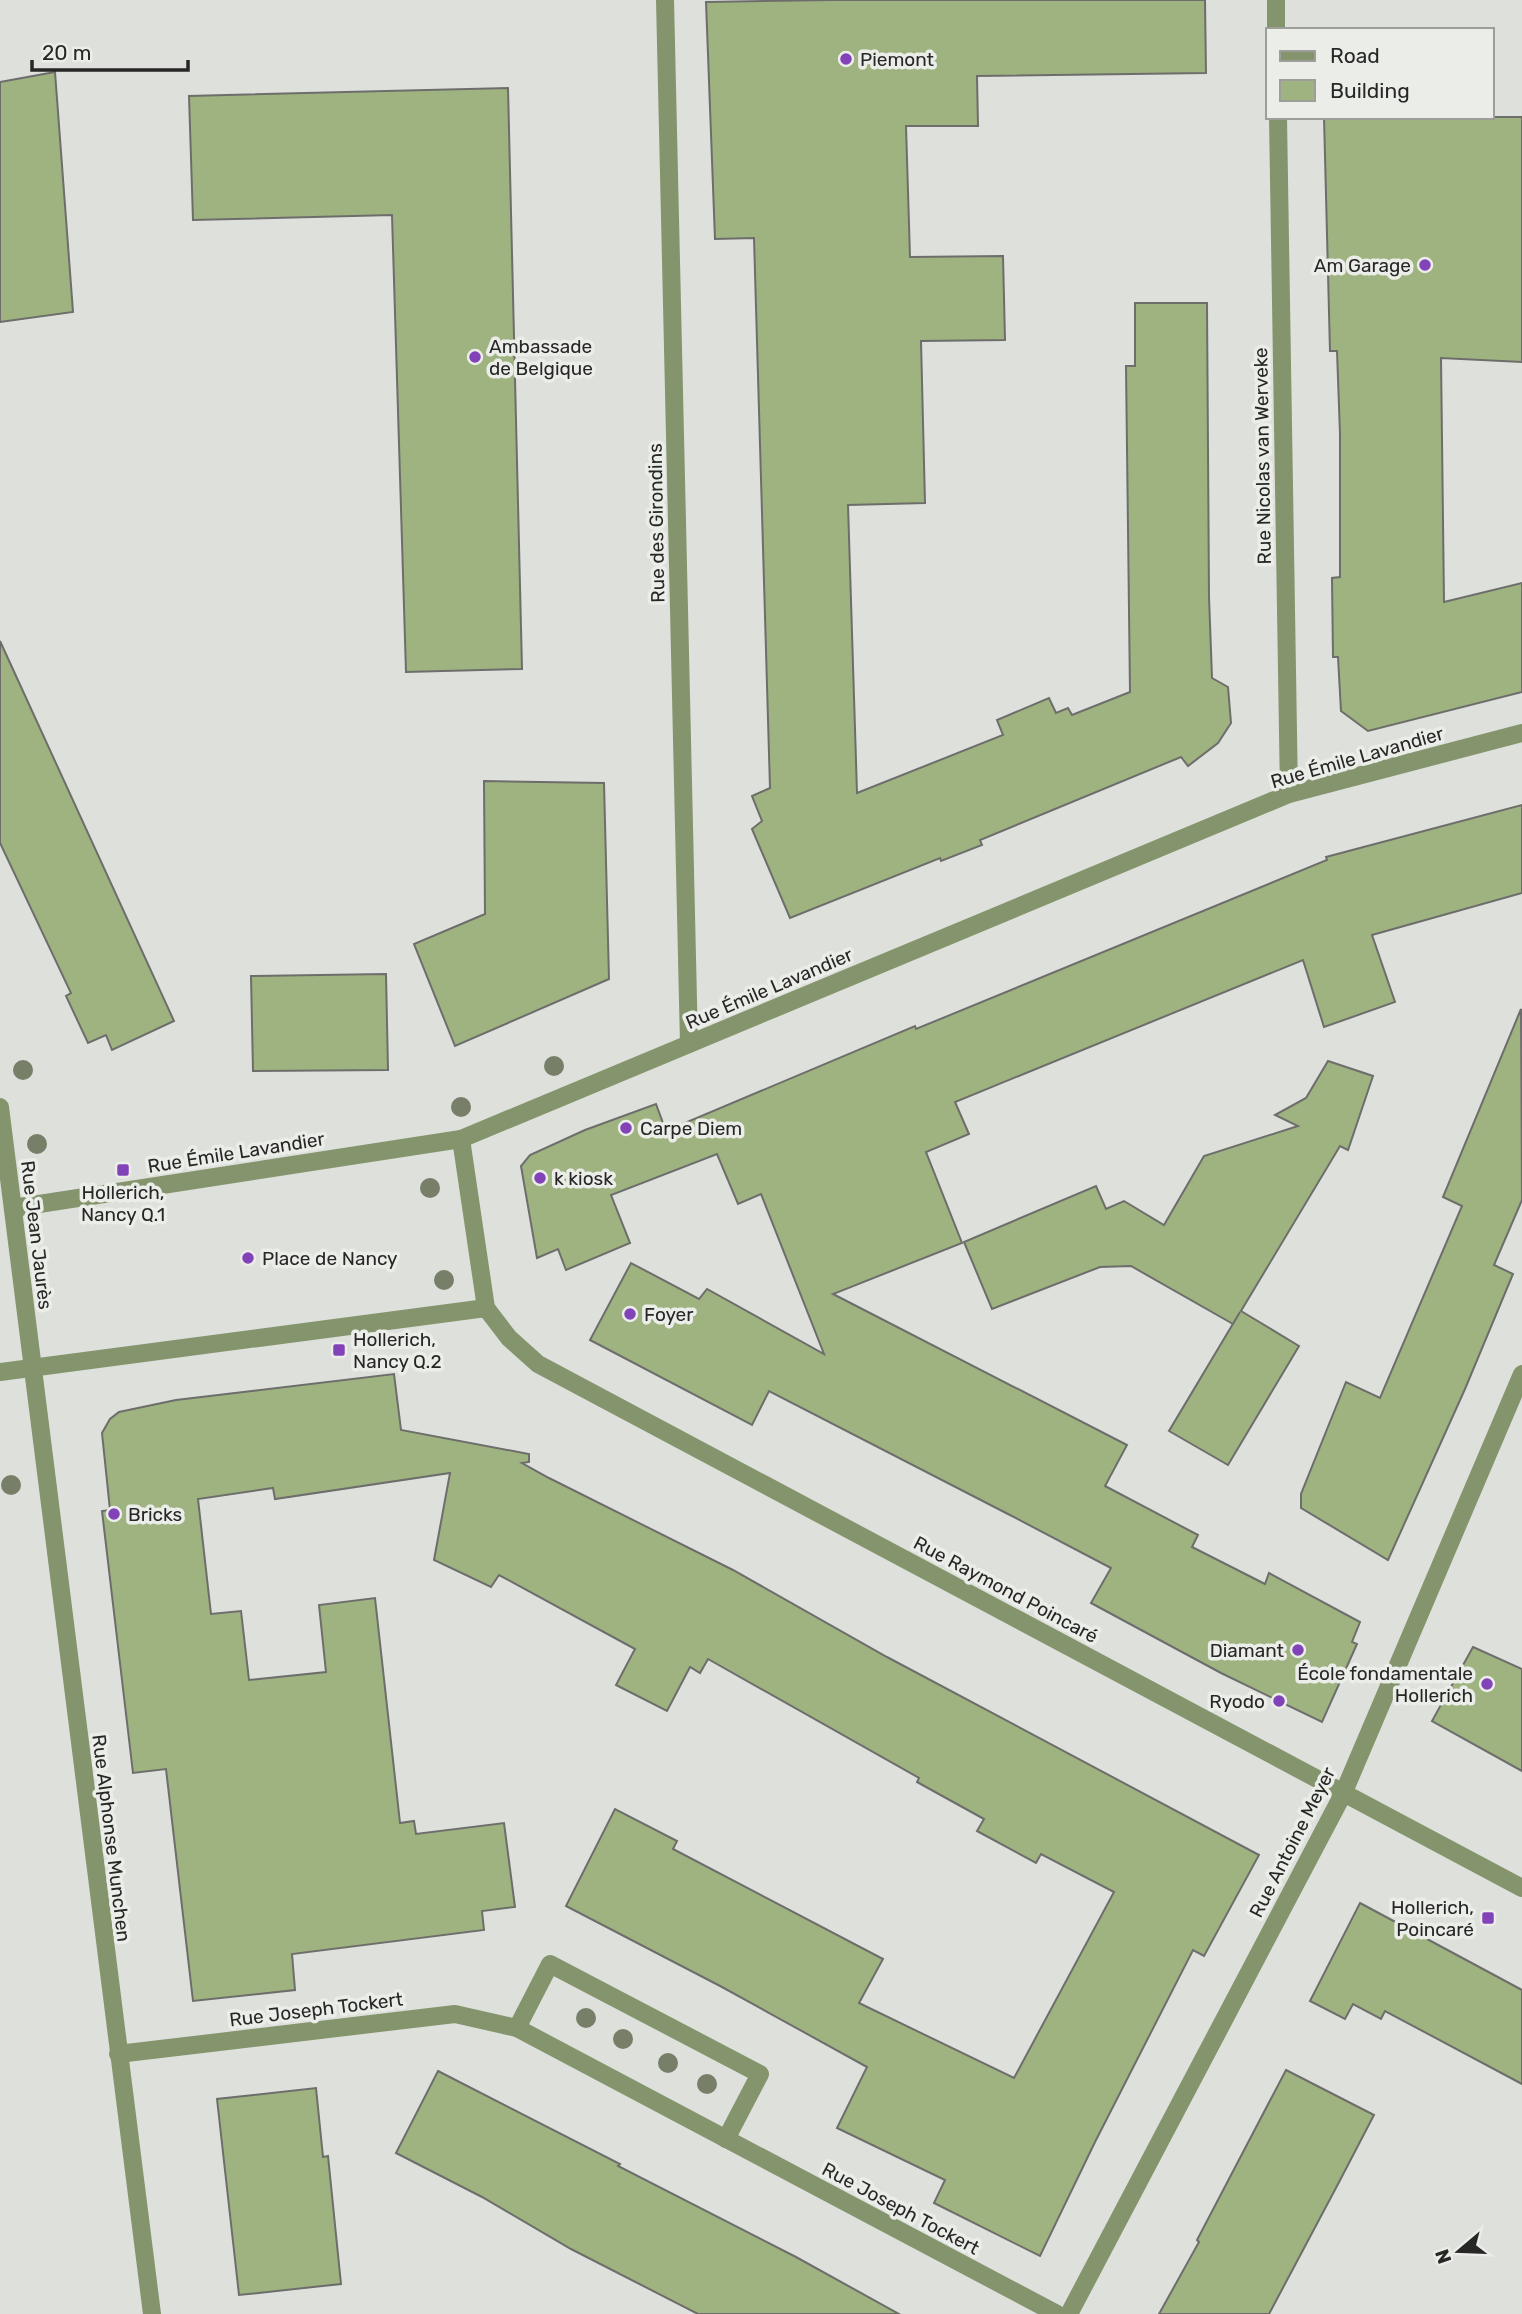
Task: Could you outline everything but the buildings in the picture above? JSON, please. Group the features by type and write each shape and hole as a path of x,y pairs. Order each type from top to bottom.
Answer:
{"street":[{"name":"Rue des Girondins","path":"665,0 689,1044"},
{"path":"1276,0 1276,28"},
{"name":"Rue Nicolas van Werveke","path":"1278,119 1289,794"},
{"name":"Rue Émile Lavandier","path":"13,1208 461,1139 1289,794 1522,733"},
{"name":"Rue Jean Jaurès","path":"0,1107 33,1367"},
{"path":"0,1372 486,1308 461,1139"},
{"name":"Rue Raymond Poincaré","path":"486,1308 509,1338 538,1364 1522,1888"},
{"name":"Rue Alphonse Munchen","path":"33,1367 152,2314"},
{"name":"Rue Antoine Meyer","path":"1069,2314 1343,1794 1522,1374"},
{"path":"517,2028 550,1964 760,2074 726,2139"},
{"name":"Rue Joseph Tockert","path":"118,2054 455,2014 517,2028 1057,2314"}],"place":[{"name":"Piemont","path":"846,59"},
{"name":"Am Garage","path":"1425,265"},
{"name":"Ambassade de Belgique","path":"475,357"},
{"name":"Carpe Diem","path":"626,1128"},
{"name":"Hollerich, Nancy Q.1","path":"123,1170"},
{"name":"k kiosk","path":"540,1178"},
{"name":"Place de Nancy","path":"248,1258"},
{"name":"Foyer","path":"630,1314"},
{"name":"Hollerich, Nancy Q.2","path":"339,1350"},
{"name":"Bricks","path":"114,1514"},
{"name":"Diamant","path":"1298,1650"},
{"name":"École fondamentale Hollerich","path":"1487,1684"},
{"name":"Ryodo","path":"1279,1701"},
{"name":"Hollerich, Poincaré","path":"1488,1918"}]}
